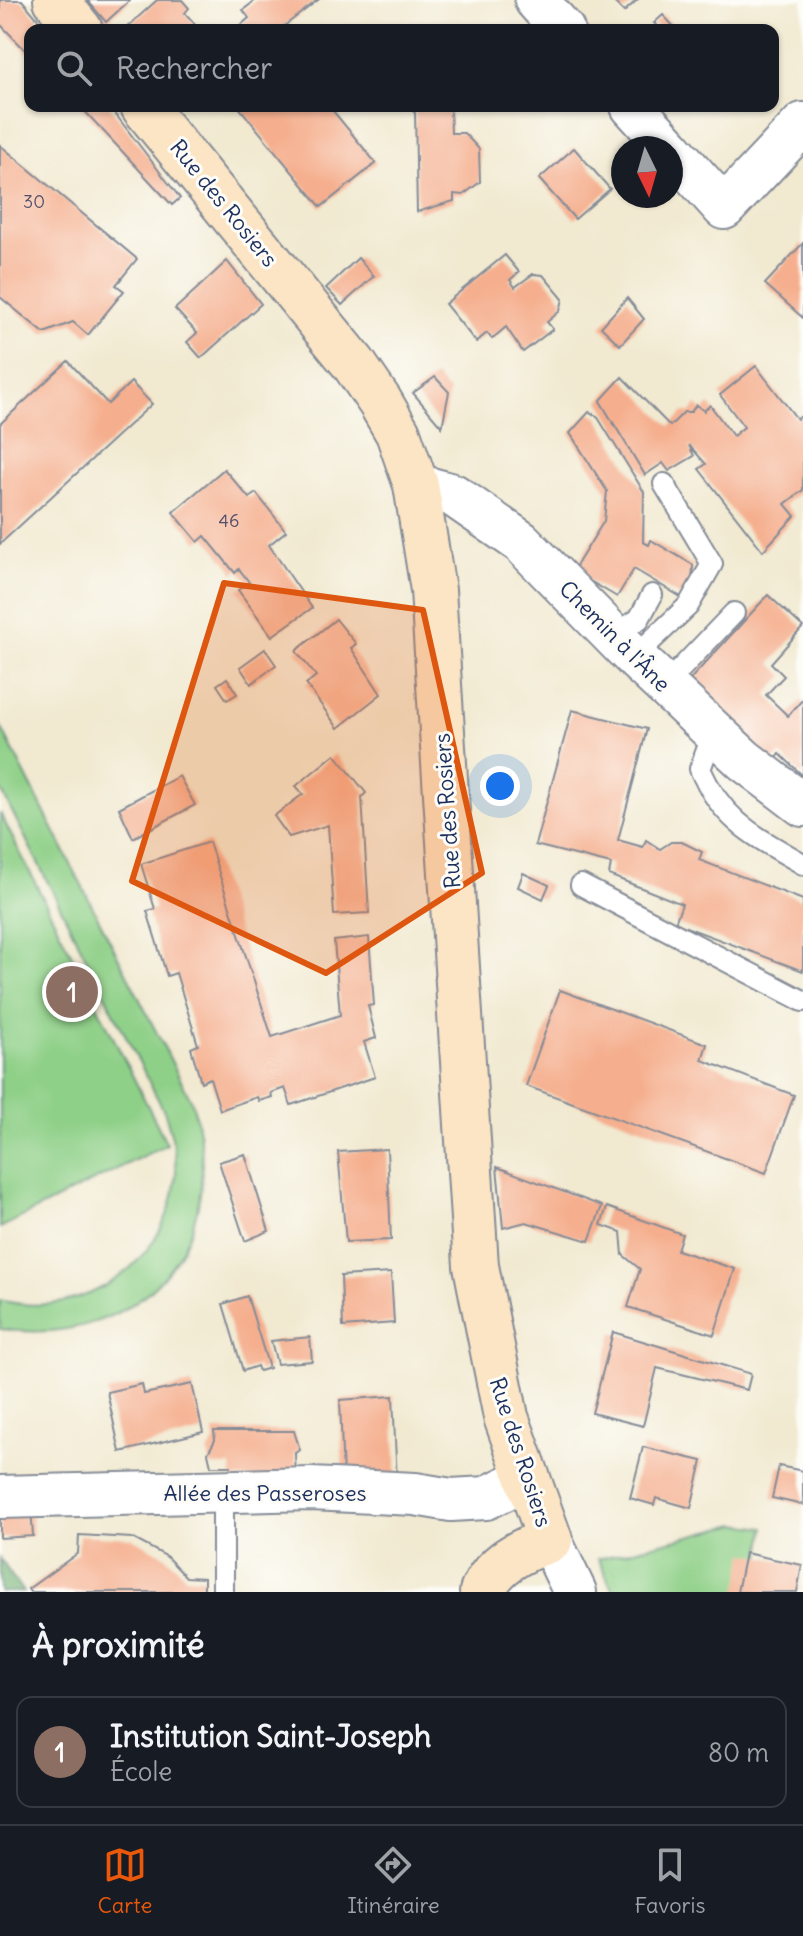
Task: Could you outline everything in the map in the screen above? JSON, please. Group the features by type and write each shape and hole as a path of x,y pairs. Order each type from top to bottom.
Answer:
{"street":[{"path":"56,0 75,24"},
{"path":"536,0 558,24"},
{"name":"Rue des Rosiers","path":"148,112 354,364 398,433 416,485 433,590 476,1266 495,1373 525,1479 575,1592"},
{"path":"637,112 659,136"},
{"path":"683,163 724,208 803,124"},
{"name":"Chemin à l'Âne","path":"416,485 453,495 484,513 521,542 623,647 744,760 803,805"},
{"name":"Allée des Passeroses","path":"0,1497 311,1489 415,1494 451,1500 486,1498 525,1479"},
{"path":"482,1592 487,1579 518,1551 550,1540"}],"lane":[{"path":"623,647 688,606 712,564 664,484"},
{"path":"623,647 652,595"},
{"path":"665,685 734,613"},
{"path":"717,733 710,742 700,769 713,799 744,829 797,861 803,839"},
{"path":"581,885 803,1001"},
{"path":"223,1491 223,1592"}],"highlighted area":[{"path":"224,583 423,610 482,873 326,973 132,881"}],"green space":[{"path":"0,725 192,1102 201,1152 199,1198 187,1240 165,1275 134,1303 96,1322 51,1331 0,1329 0,1300 31,1305 62,1302 91,1293 118,1278 140,1258 158,1233 170,1205 176,1158 165,1113 0,788"},
{"path":"0,813 167,1144 0,1228"},
{"path":"737,1524 765,1528 761,1557 737,1592 614,1592 598,1559"},
{"path":"0,1559 23,1592 0,1592"}],"building":[{"path":"0,0 22,0 42,24 24,24 24,49 0,24"},
{"path":"87,0 130,0 106,22"},
{"path":"157,0 182,0 189,8 185,13 195,24 131,24"},
{"path":"256,0 318,0 287,24 242,24 249,18 243,10"},
{"path":"612,0 637,0 624,12"},
{"path":"663,15 671,24 655,24"},
{"path":"86,112 114,112 180,198 172,205"},
{"path":"243,112 334,112 376,163 321,207"},
{"path":"450,112 451,133 464,133 479,149 480,182 463,195 454,194 454,201 417,212 415,113"},
{"path":"0,145 137,259 116,285 124,291 88,335 73,322 44,333 0,297"},
{"path":"574,148 610,189 575,219 539,179"},
{"path":"803,243 803,318 765,284"},
{"path":"505,255 519,272 510,280 515,287 533,274 543,275 563,299 560,311 547,322 553,329 523,352 506,327 492,339 487,333 476,342 445,304"},
{"path":"358,258 374,276 342,305 326,288"},
{"path":"227,261 261,304 201,358 187,342 197,333 175,309"},
{"path":"627,298 644,319 620,345 601,327"},
{"path":"68,361 108,404 131,382 152,404 0,544 0,424"},
{"path":"756,366 797,419 803,415 803,490 785,504 795,516 763,551 699,469 706,464 689,445 694,456 669,471 663,463 645,475 600,401 622,377 670,426 696,405 704,411 710,405 733,436 744,427 720,395"},
{"path":"435,377 449,392 442,427 413,393"},
{"path":"589,412 597,416 644,492 643,542 649,545 651,540 693,565 692,586 681,597 634,569 617,597 573,571 604,521 607,491 570,433"},
{"path":"224,469 249,498 256,493 286,531 269,545 312,608 272,636 238,590 249,582 239,569 235,573 205,536 198,542 173,512"},
{"path":"768,595 803,627 771,663 784,676 766,695 788,716 803,699 803,776 780,754 771,764 684,686"},
{"path":"336,619 356,644 351,648 381,694 338,728 306,684 316,676 296,651"},
{"path":"265,649 276,665 251,684 240,667"},
{"path":"227,678 237,694 227,700 217,685"},
{"path":"572,710 647,729 618,840 643,847 646,840 660,849 671,842 682,842 702,852 699,860 803,900 803,971 675,923 682,904 609,875 611,864 535,845"},
{"path":"335,754 366,793 362,797 369,913 334,915 328,825 289,837 274,816 303,794 296,786"},
{"path":"179,776 195,805 133,838 119,808"},
{"path":"209,842 272,1037 340,1015 334,941 369,937 374,1005 368,1006 376,1038 364,1042 375,1077 291,1105 285,1088 271,1093 272,1097 259,1101 257,1097 220,1110 210,1078 201,1082 191,1048 198,1045 176,973 167,976 147,911 155,909 141,864"},
{"path":"523,873 549,885 543,899 518,887"},
{"path":"560,990 707,1044 702,1060 794,1095 766,1173 526,1086"},
{"path":"387,1149 391,1240 346,1242 338,1152"},
{"path":"245,1154 269,1231 245,1241 219,1162"},
{"path":"497,1167 602,1206 589,1241 526,1222 503,1228"},
{"path":"607,1207 682,1234 677,1250 735,1269 714,1335 628,1307 640,1269 623,1255 621,1232 601,1225"},
{"path":"391,1273 394,1323 343,1327 341,1276"},
{"path":"247,1296 269,1368 259,1371 257,1366 243,1371 223,1304"},
{"path":"613,1332 751,1374 747,1390 657,1368 643,1426 592,1413"},
{"path":"310,1337 312,1361 277,1364 271,1341"},
{"path":"142,1384 144,1394 192,1384 203,1432 120,1452 107,1392"},
{"path":"393,1396 397,1482 343,1479 340,1400"},
{"path":"214,1431 294,1431 300,1450 295,1453 296,1478 232,1478 231,1466 211,1466 208,1453 215,1440"},
{"path":"643,1447 702,1461 691,1508 656,1498 654,1505 630,1498"},
{"path":"779,1466 803,1471 803,1505 772,1498"},
{"path":"31,1506 33,1536 0,1538 0,1508"},
{"path":"79,1535 132,1538 166,1556 186,1577 204,1578 204,1592 30,1592 28,1589 78,1553"},
{"path":"745,1553 802,1565 797,1592 737,1592"}],"place":[{"name":"Institution Saint-Joseph","path":"72,992"}]}
